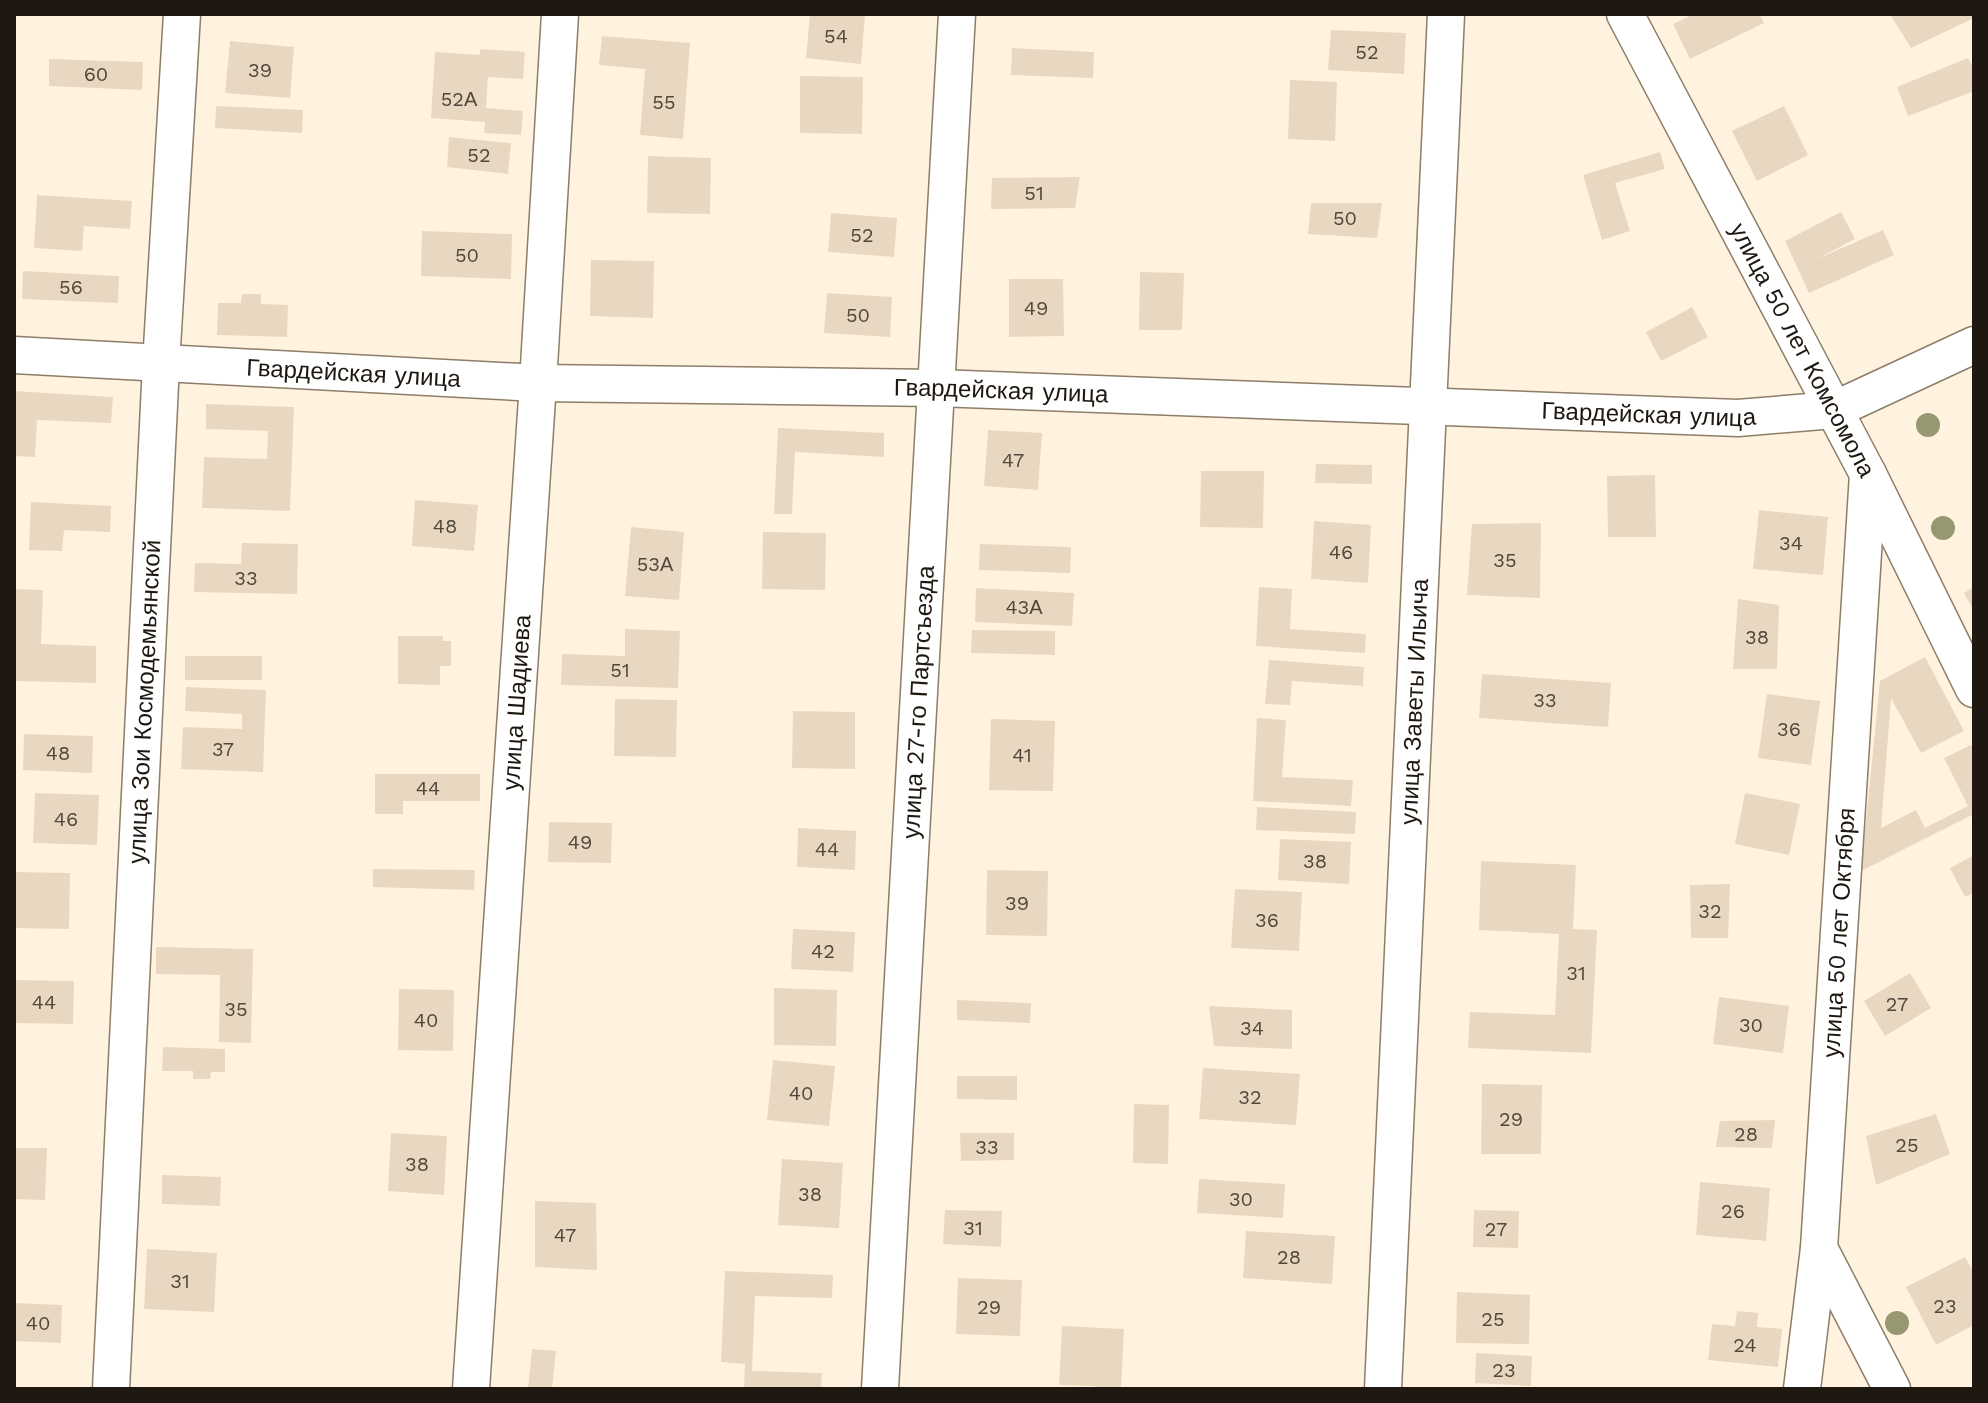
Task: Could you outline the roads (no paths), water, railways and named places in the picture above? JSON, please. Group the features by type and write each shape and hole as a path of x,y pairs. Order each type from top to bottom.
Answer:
{"street":[{"name":"улица Зои Космодемьянской","path":"111,1389 161,364 182,14"},
{"name":"улица Шадиева","path":"471,1389 560,14"},
{"name":"улица 27-го Партсъезда","path":"880,1389 957,14"},
{"name":"улица Заветы Ильича","path":"1383,1389 1446,14"},
{"name":"улица 50 лет Комсомола","path":"1625,14 1868,474 1974,689"},
{"name":"Гвардейская улица","path":"14,355 538,383 937,388 1738,418 1834,410 1974,345"},
{"name":"улица 50 лет Октября","path":"1802,1389 1819,1248 1868,474"},
{"path":"1819,1248 1892,1389"}]}
